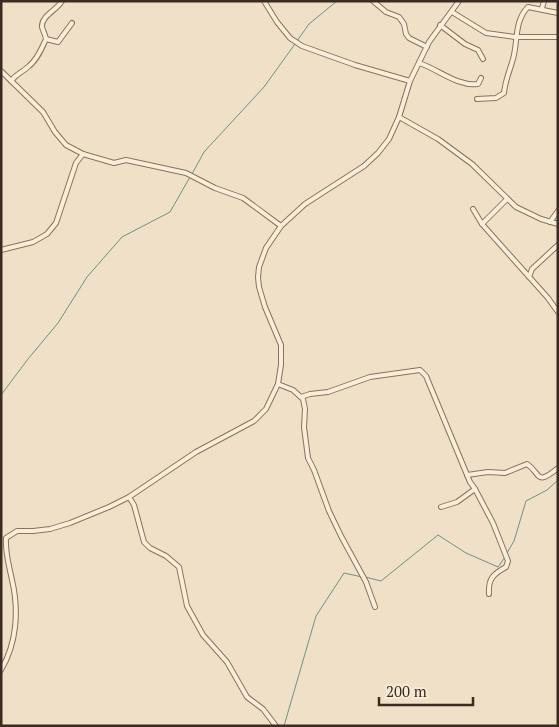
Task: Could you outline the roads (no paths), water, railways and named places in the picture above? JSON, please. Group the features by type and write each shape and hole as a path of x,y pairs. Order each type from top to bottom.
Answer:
{"street":[{"path":"11,81 18,72 33,62 46,39 42,25 43,20 56,10 62,1"},
{"path":"264,1 290,38 302,46 354,65 410,81"},
{"path":"373,1 386,12 399,17 404,24 406,34 410,38 427,46"},
{"path":"1,670 15,636 16,616 13,582 3,536 17,531 42,530 70,523 130,497 181,461 254,421 266,409 278,384 281,365 281,345 259,287 258,277 266,248 281,226 305,204 364,166 389,139 399,117 410,81 427,46 440,25 459,1"},
{"path":"543,10 544,1"},
{"path":"477,99 496,98 504,93 513,57 515,37 521,18 528,7 558,13"},
{"path":"452,12 486,33 515,37 558,38"},
{"path":"46,39 58,42 72,23"},
{"path":"440,25 465,44 478,50 483,59"},
{"path":"419,63 473,85 478,84 481,78"},
{"path":"1,71 43,112 55,132 66,145 83,154 114,162 126,160 186,173 215,188 243,198 281,226"},
{"path":"399,117 438,139 472,164 516,207 558,224"},
{"path":"1,250 33,242 47,234 56,223 76,163 83,154"},
{"path":"482,224 507,200"},
{"path":"473,209 482,224 558,312"},
{"path":"550,222 558,211"},
{"path":"528,277 532,269 558,245"},
{"path":"301,397 328,392 370,377 420,370 426,376 467,474 493,523 508,561 506,567 492,576 489,584 489,594"},
{"path":"278,384 285,386 301,397 305,409 304,427 308,458 340,536 366,582 375,606"},
{"path":"467,474 505,473 527,464 536,476 541,478 550,475 558,468"},
{"path":"441,507 457,502 475,489"},
{"path":"130,497 144,542 150,548 166,556 180,567 187,606 202,635 227,662 247,697 263,709 276,726"}],"waterway":[{"path":"297,41 309,24 337,1"},
{"path":"192,174 204,152 264,87 295,44"},
{"path":"1,395 58,323 87,277 122,237 170,212 190,177"},
{"path":"507,553 514,541 526,501 547,490 558,480"},
{"path":"365,577 381,581 438,535 466,553 498,567 505,557"},
{"path":"284,726 316,616 344,573 362,577"}]}
